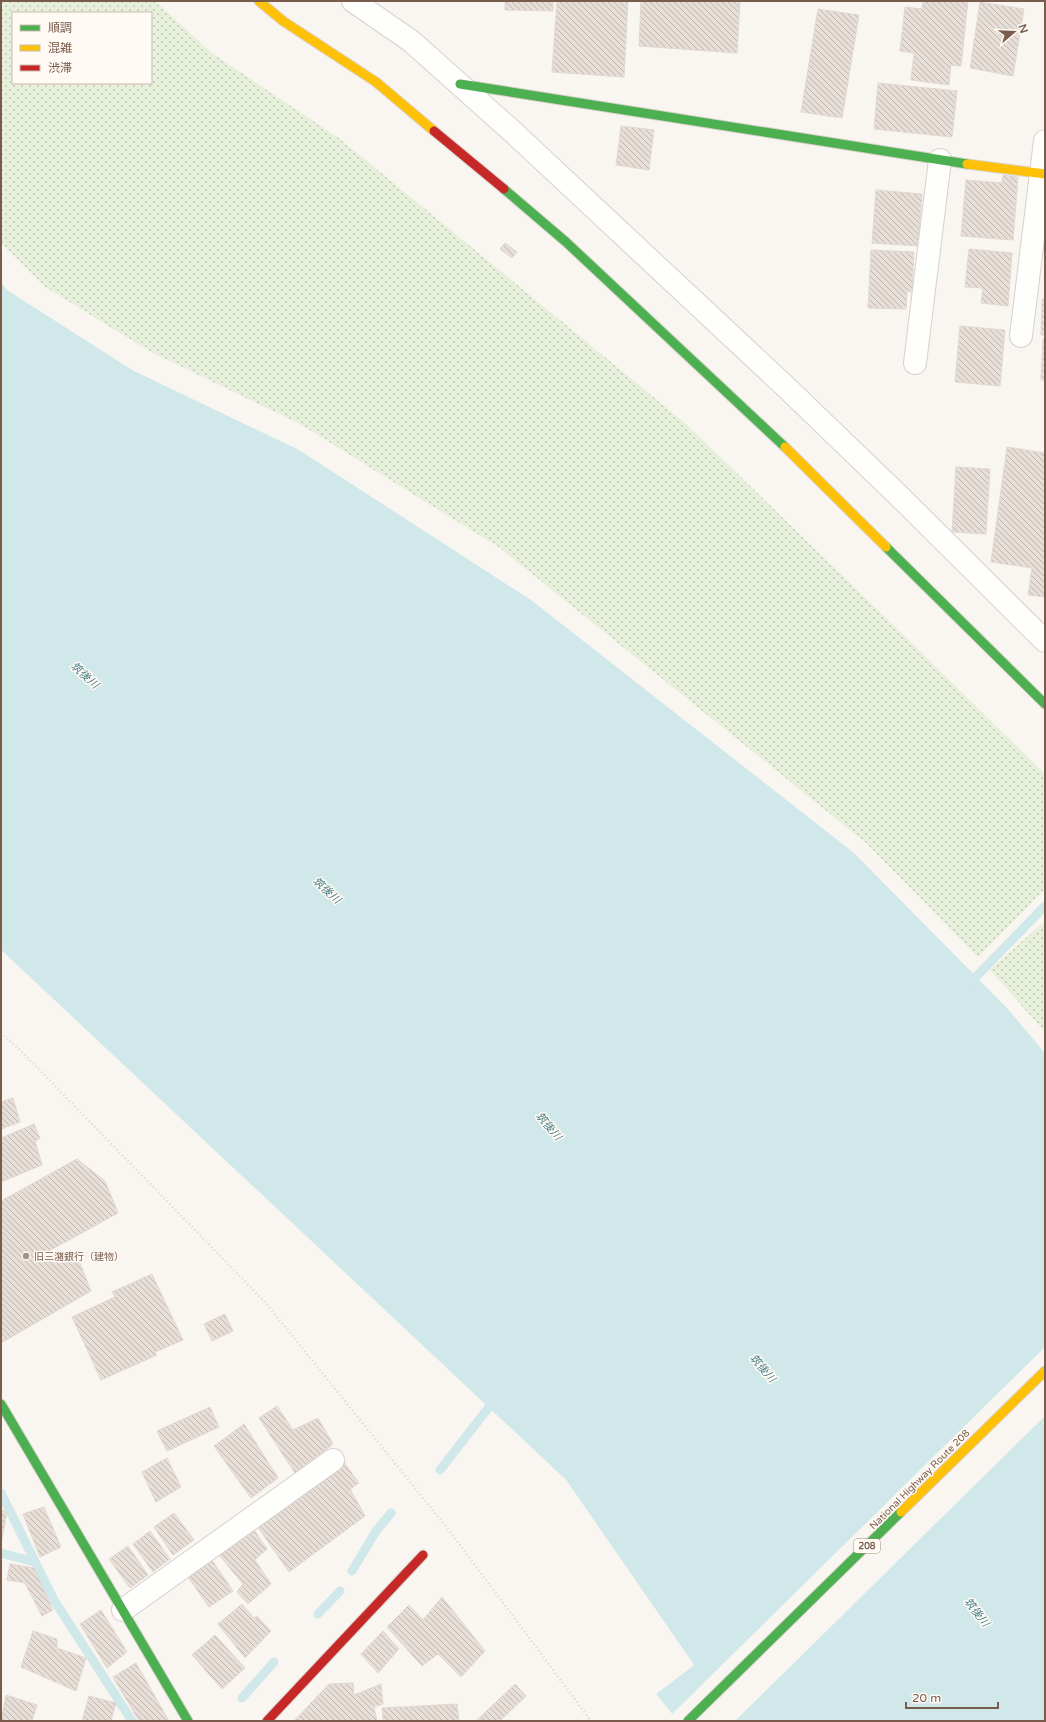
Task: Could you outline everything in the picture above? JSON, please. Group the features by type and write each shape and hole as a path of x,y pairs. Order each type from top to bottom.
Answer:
{"main road":[{"path":"259,1 283,21 376,82 566,242 757,419 1045,704"},
{"path":"460,84 940,160 1043,174"},
{"name":"National Highway Route 208","path":"688,1721 1045,1371"},
{"path":"1,1404 188,1721"},
{"path":"267,1721 423,1555"}],"street":[{"path":"353,2 411,41 460,84 787,388 898,495 1045,641"},
{"path":"1021,336 1043,174 1045,141"},
{"path":"915,363 940,160"},
{"path":"122,1610 333,1460"}],"path":[{"path":"1,1033 26,1056 265,1302 448,1528 592,1721"}],"green space":[{"path":"1,1 155,1 213,54 340,139 685,423 1045,774 1045,889 978,957 865,842 500,548 300,424 151,352 45,287 1,243"},
{"path":"1045,921 1045,1032 990,970"}],"water":[{"name":"筑後川","path":"1,283 7,290 132,370 299,450 531,600 854,853 1006,1007 1045,1053 1045,1721 678,1721 656,1694 694,1665 566,1480 1,950"}],"pier":[{"path":"1,950 566,1480 694,1665 656,1694 655,1692 691,1664 564,1481 1,953"},
{"path":"1045,1347 1045,1416 735,1721 676,1721 671,1715"}],"building":[{"path":"505,1 553,1 553,11 505,10"},
{"path":"557,1 628,1 624,77 552,72"},
{"path":"641,1 740,1 737,53 639,46"},
{"path":"923,1 968,1 961,66 951,65 949,85 911,80 914,53 900,51 905,7 922,9"},
{"path":"980,2 1024,9 1013,76 970,68"},
{"path":"818,9 859,15 842,118 801,112"},
{"path":"878,83 957,91 952,137 874,129"},
{"path":"621,126 654,130 649,170 616,165"},
{"path":"1003,175 1018,177 1013,240 961,236 966,180 1002,183"},
{"path":"876,190 922,194 918,246 872,243"},
{"path":"505,243 517,252 512,258 500,249"},
{"path":"969,249 1012,253 1008,306 981,303 983,288 965,287"},
{"path":"871,250 914,252 912,292 907,291 906,309 868,308"},
{"path":"1042,299 1045,299 1045,335 1041,335"},
{"path":"960,326 1005,330 1000,386 955,382"},
{"path":"1043,339 1045,339 1045,380 1041,380"},
{"path":"1007,447 1045,453 1045,597 1028,595 1032,568 991,562"},
{"path":"956,467 990,469 986,534 952,532"},
{"path":"13,1098 20,1122 1,1129 1,1102"},
{"path":"34,1124 40,1138 35,1141 42,1165 1,1182 1,1138"},
{"name":"旧三潴銀行（建物）","path":"77,1159 105,1181 118,1213 49,1251 53,1261 75,1251 91,1291 1,1343 1,1201"},
{"path":"152,1274 183,1340 155,1352 157,1355 101,1380 72,1317 115,1297 112,1292"},
{"path":"225,1314 233,1331 212,1341 204,1324"},
{"path":"277,1406 293,1430 318,1418 333,1444 295,1473 259,1418"},
{"path":"210,1407 219,1427 167,1451 157,1431"},
{"path":"244,1424 278,1478 251,1498 214,1446"},
{"path":"167,1458 181,1487 156,1502 142,1472"},
{"path":"343,1461 359,1483 350,1489 365,1516 289,1572 255,1523"},
{"path":"44,1507 61,1547 40,1557 23,1514"},
{"path":"1,1510 7,1512 1,1544"},
{"path":"174,1513 194,1540 173,1555 154,1527"},
{"path":"250,1524 267,1549 255,1560 271,1584 248,1604 237,1592 243,1584 214,1549"},
{"path":"150,1531 170,1559 153,1572 133,1544"},
{"path":"128,1546 148,1575 130,1588 109,1559"},
{"path":"210,1557 233,1591 209,1607 186,1574"},
{"path":"10,1564 34,1568 53,1610 42,1616 25,1583 7,1580"},
{"path":"442,1597 485,1651 461,1677 438,1654 422,1666 387,1627 409,1605 423,1620"},
{"path":"242,1604 254,1618 257,1616 271,1631 245,1658 218,1624"},
{"path":"101,1610 127,1652 107,1668 80,1624"},
{"path":"33,1631 57,1639 57,1648 86,1658 76,1691 21,1667"},
{"path":"383,1631 399,1649 378,1673 361,1654"},
{"path":"215,1635 245,1668 222,1689 192,1655"},
{"path":"136,1663 169,1721 139,1721 113,1677"},
{"path":"353,1683 354,1695 381,1684 383,1704 374,1707 377,1721 294,1721 329,1684"},
{"path":"515,1684 526,1696 500,1721 476,1721"},
{"path":"6,1695 37,1705 32,1721 1,1721"},
{"path":"89,1696 116,1703 111,1721 82,1721"},
{"path":"457,1704 459,1721 383,1721 382,1708"}],"waterway":[{"path":"968,985 1045,906"},
{"path":"440,1470 496,1398"},
{"path":"1,1493 54,1600 132,1721"},
{"path":"352,1571 376,1531 391,1513"},
{"path":"1,1553 35,1562"},
{"path":"318,1614 340,1591"},
{"path":"242,1698 274,1662"}],"traffic: fast":[{"path":"460,84 967,164"},
{"path":"504,189 566,242 785,447"},
{"path":"886,547 1045,704"},
{"path":"1,1404 188,1721"},
{"path":"688,1721 901,1512"}],"traffic: slow":[{"path":"259,1 283,21 376,82 434,131"},
{"path":"967,164 1045,174"},
{"path":"785,447 886,547"},
{"path":"901,1512 1045,1371"}],"traffic: jam":[{"path":"434,131 504,189"},
{"path":"267,1721 423,1555"}],"place":[{"name":"旧三潴銀行（建物）","path":"26,1256"}]}
